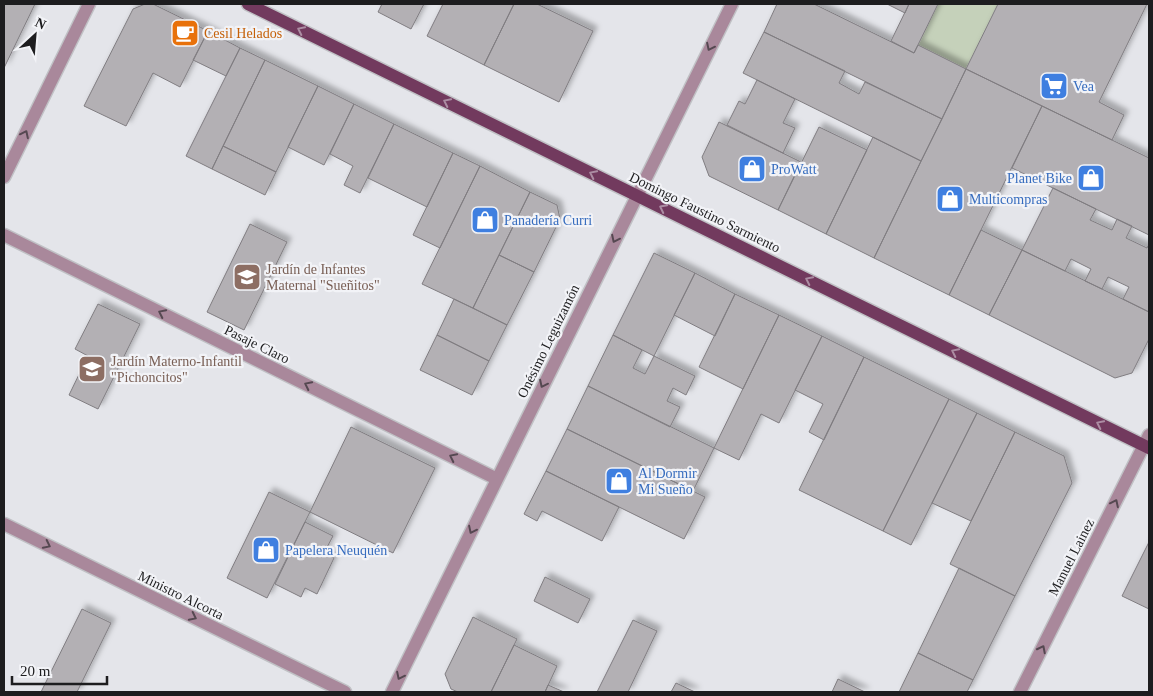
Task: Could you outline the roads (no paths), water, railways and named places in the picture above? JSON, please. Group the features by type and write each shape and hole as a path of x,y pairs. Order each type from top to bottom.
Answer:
{"main road":[{"name":"Domingo Faustino Sarmiento","path":"248,4 1148,443"}],"street":[{"path":"4,178 89,4"},
{"name":"Onésimo Leguizamón","path":"392,692 732,4"},
{"name":"Pasaje Claro","path":"4,235 497,479"},
{"name":"Manuel Lainez","path":"1020,692 1148,443"},
{"name":"Ministro Alcorta","path":"4,524 345,692"}],"place":[{"name":"Cesil Helados","path":"185,33"},
{"name":"Vea","path":"1054,86"},
{"name":"ProWatt","path":"752,169"},
{"name":"Planet Bike","path":"1091,178"},
{"name":"Multicompras","path":"950,199"},
{"name":"Panadería Curri","path":"485,220"},
{"name":"Jardín de Infantes Maternal \"Sueñitos\"","path":"247,277"},
{"name":"Jardín Materno-Infantil \"Pichoncitos\"","path":"92,369"},
{"name":"Al Dormir Mi Sueño","path":"619,481"},
{"name":"Papelera Neuquén","path":"266,550"}]}
